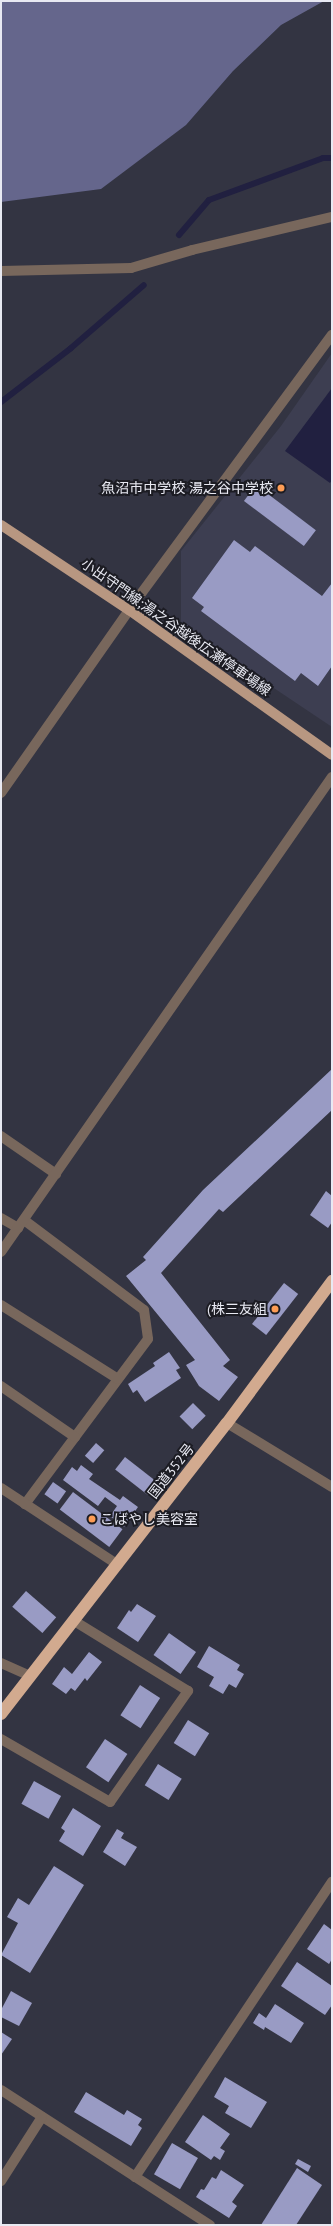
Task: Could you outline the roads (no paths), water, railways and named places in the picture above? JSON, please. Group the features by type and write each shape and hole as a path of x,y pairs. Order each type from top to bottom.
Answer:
{"highway":[{"name":"国道352号","path":"1,1714 118,1565 332,1281"}],"main road":[{"name":"小出守門線;湯之谷越後広瀬停車場線","path":"1,525 129,610 332,755"}],"street":[{"path":"1,271 131,268 192,250 332,217"},
{"path":"1,794 129,610 332,334"},
{"path":"1,1252 332,777"},
{"path":"1,1136 56,1174"},
{"path":"1,1218 18,1228"},
{"path":"24,1220 144,1310 148,1339 25,1504"},
{"path":"1,1305 118,1379"},
{"path":"1,1386 75,1437"},
{"path":"227,1422 332,1487"},
{"path":"1,1488 118,1565"},
{"path":"1,1739 110,1802 188,1691 74,1621"},
{"path":"1,1663 30,1676"},
{"path":"135,2177 332,1882"},
{"path":"1,2090 210,2225"},
{"path":"1,2181 42,2117"}],"waterway":[{"path":"179,235 209,200 323,158 332,158"},
{"path":"1,402 71,348 144,285"}],"place":[{"name":"魚沼市中学校 湯之谷中学校","path":"281,488"},
{"name":"(株三友組","path":"275,1309"},
{"name":"こばやし美容室","path":"92,1519"}]}
